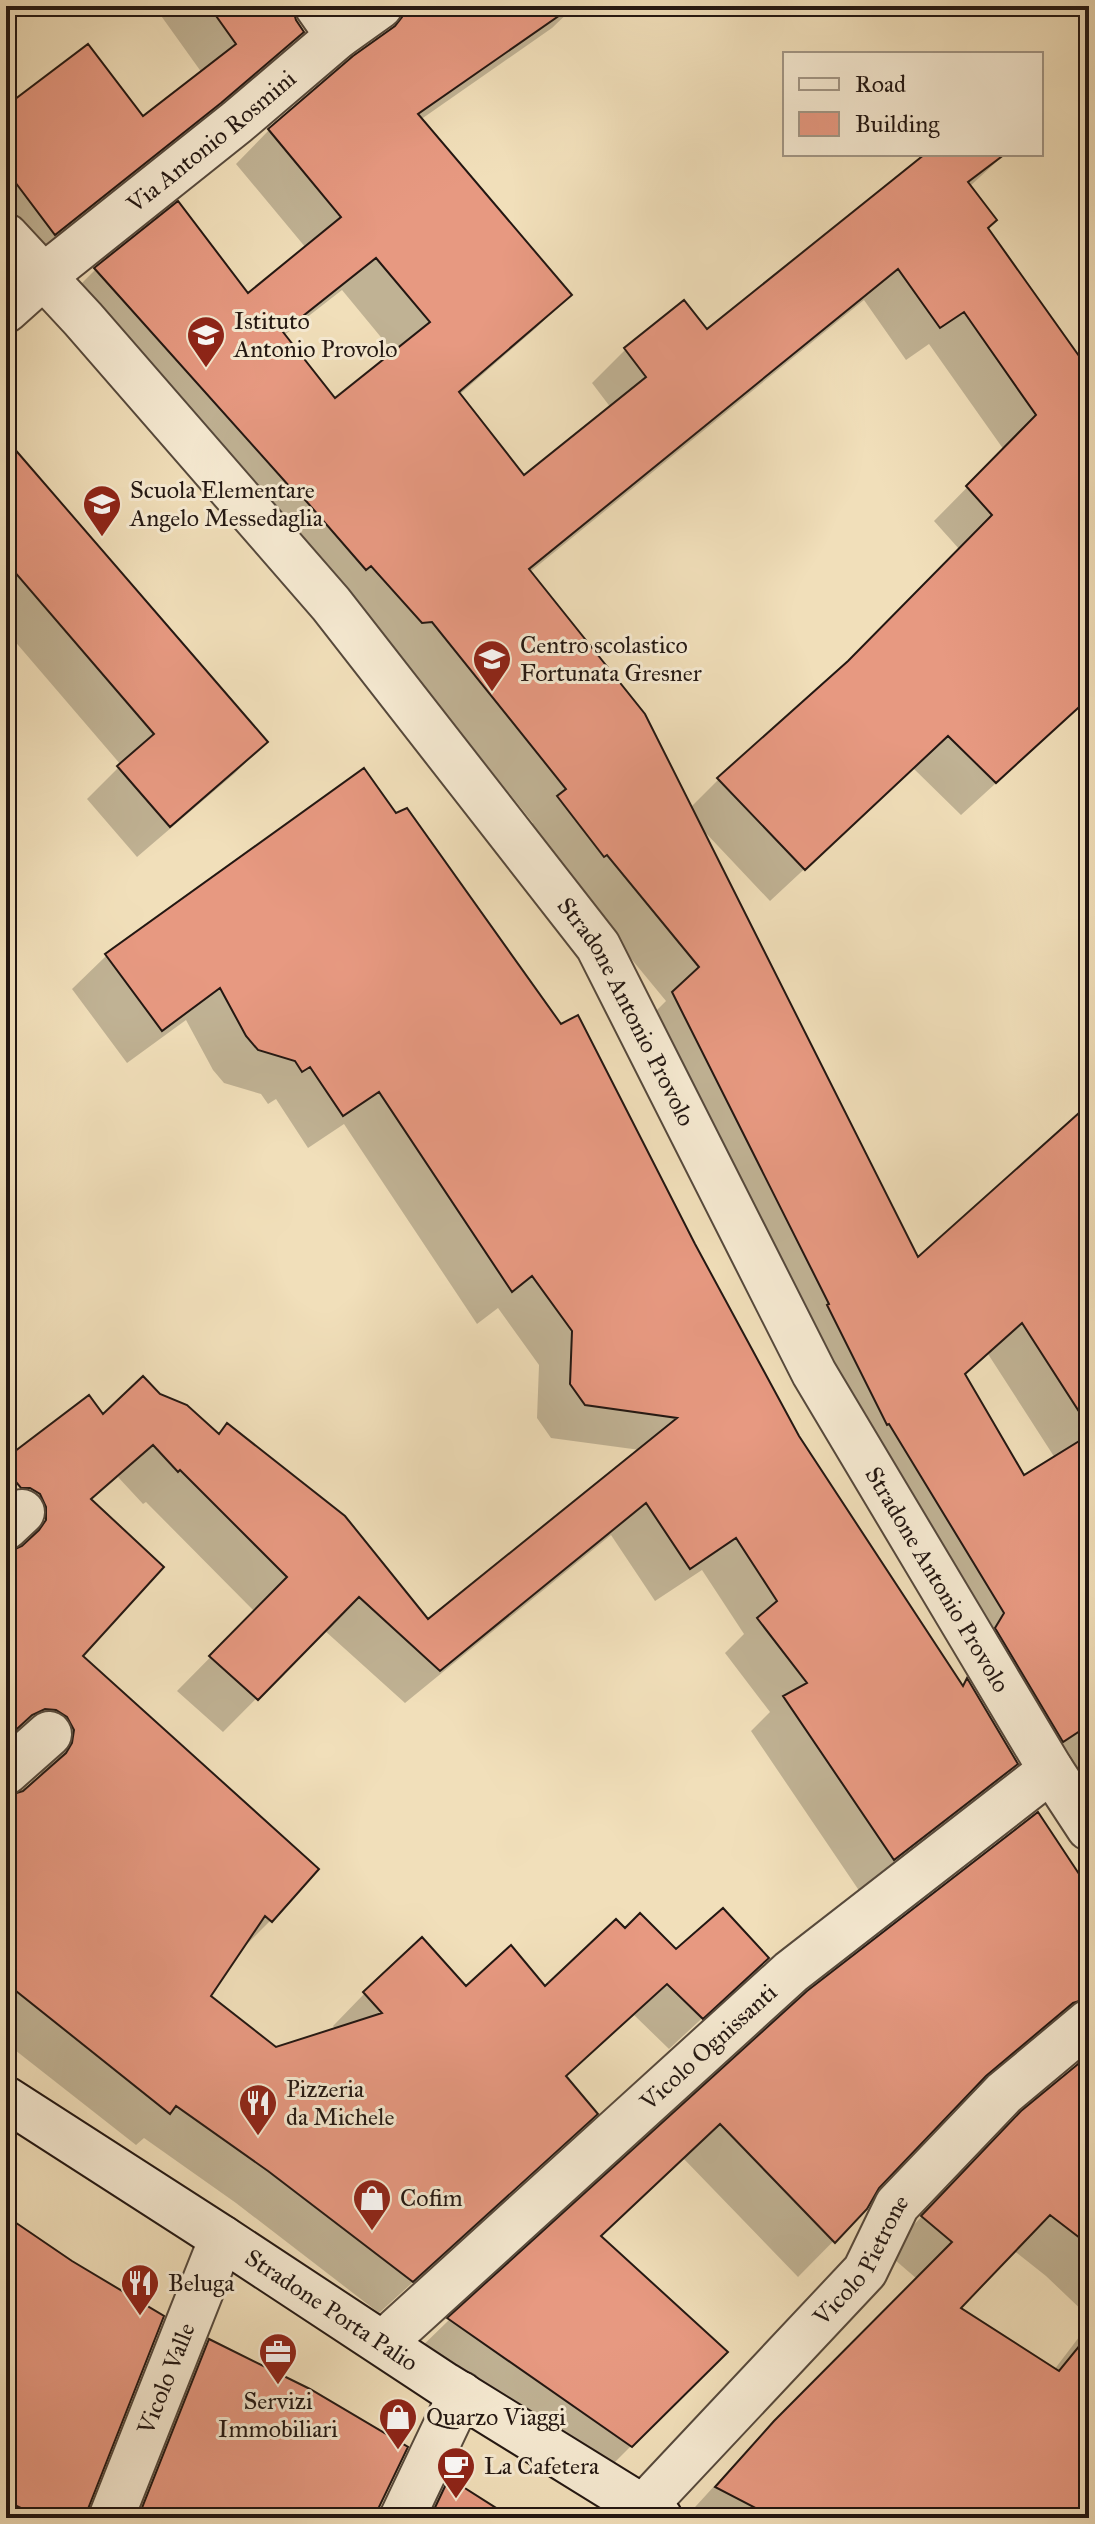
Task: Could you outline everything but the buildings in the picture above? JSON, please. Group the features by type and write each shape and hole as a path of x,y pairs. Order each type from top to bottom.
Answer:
{"street":[{"name":"Via Antonio Rosmini","path":"6,310 237,122 327,21 380,6"},
{"name":"Stradone Antonio Provolo","path":"6,236 331,604 598,946 814,1373 1051,1770 1089,1828"},
{"path":"6,1772 49,1734"},
{"name":"Vicolo Ognissanti","path":"383,2343 791,1972 1051,1770"},
{"name":"Vicolo Pietrone","path":"645,2515 865,2271 897,2205 1004,2093 1089,2022"},
{"name":"Stradone Porta Palio","path":"6,2099 645,2515"},
{"name":"Vicolo Valle","path":"111,2518 222,2238"},
{"path":"402,2518 461,2394"}],"place":[{"name":"Istituto Antonio Provolo","path":"206,369"},
{"name":"Scuola Elementare Angelo Messedaglia","path":"102,538"},
{"name":"Centro scolastico Fortunata Gresner","path":"492,693"},
{"name":"Pizzeria da Michele","path":"258,2137"},
{"name":"Cofim","path":"372,2232"},
{"name":"Beluga","path":"140,2317"},
{"name":"Servizi Immobiliari","path":"278,2386"},
{"name":"Quarzo Viaggi","path":"398,2451"},
{"name":"La Cafetera","path":"456,2500"}]}
